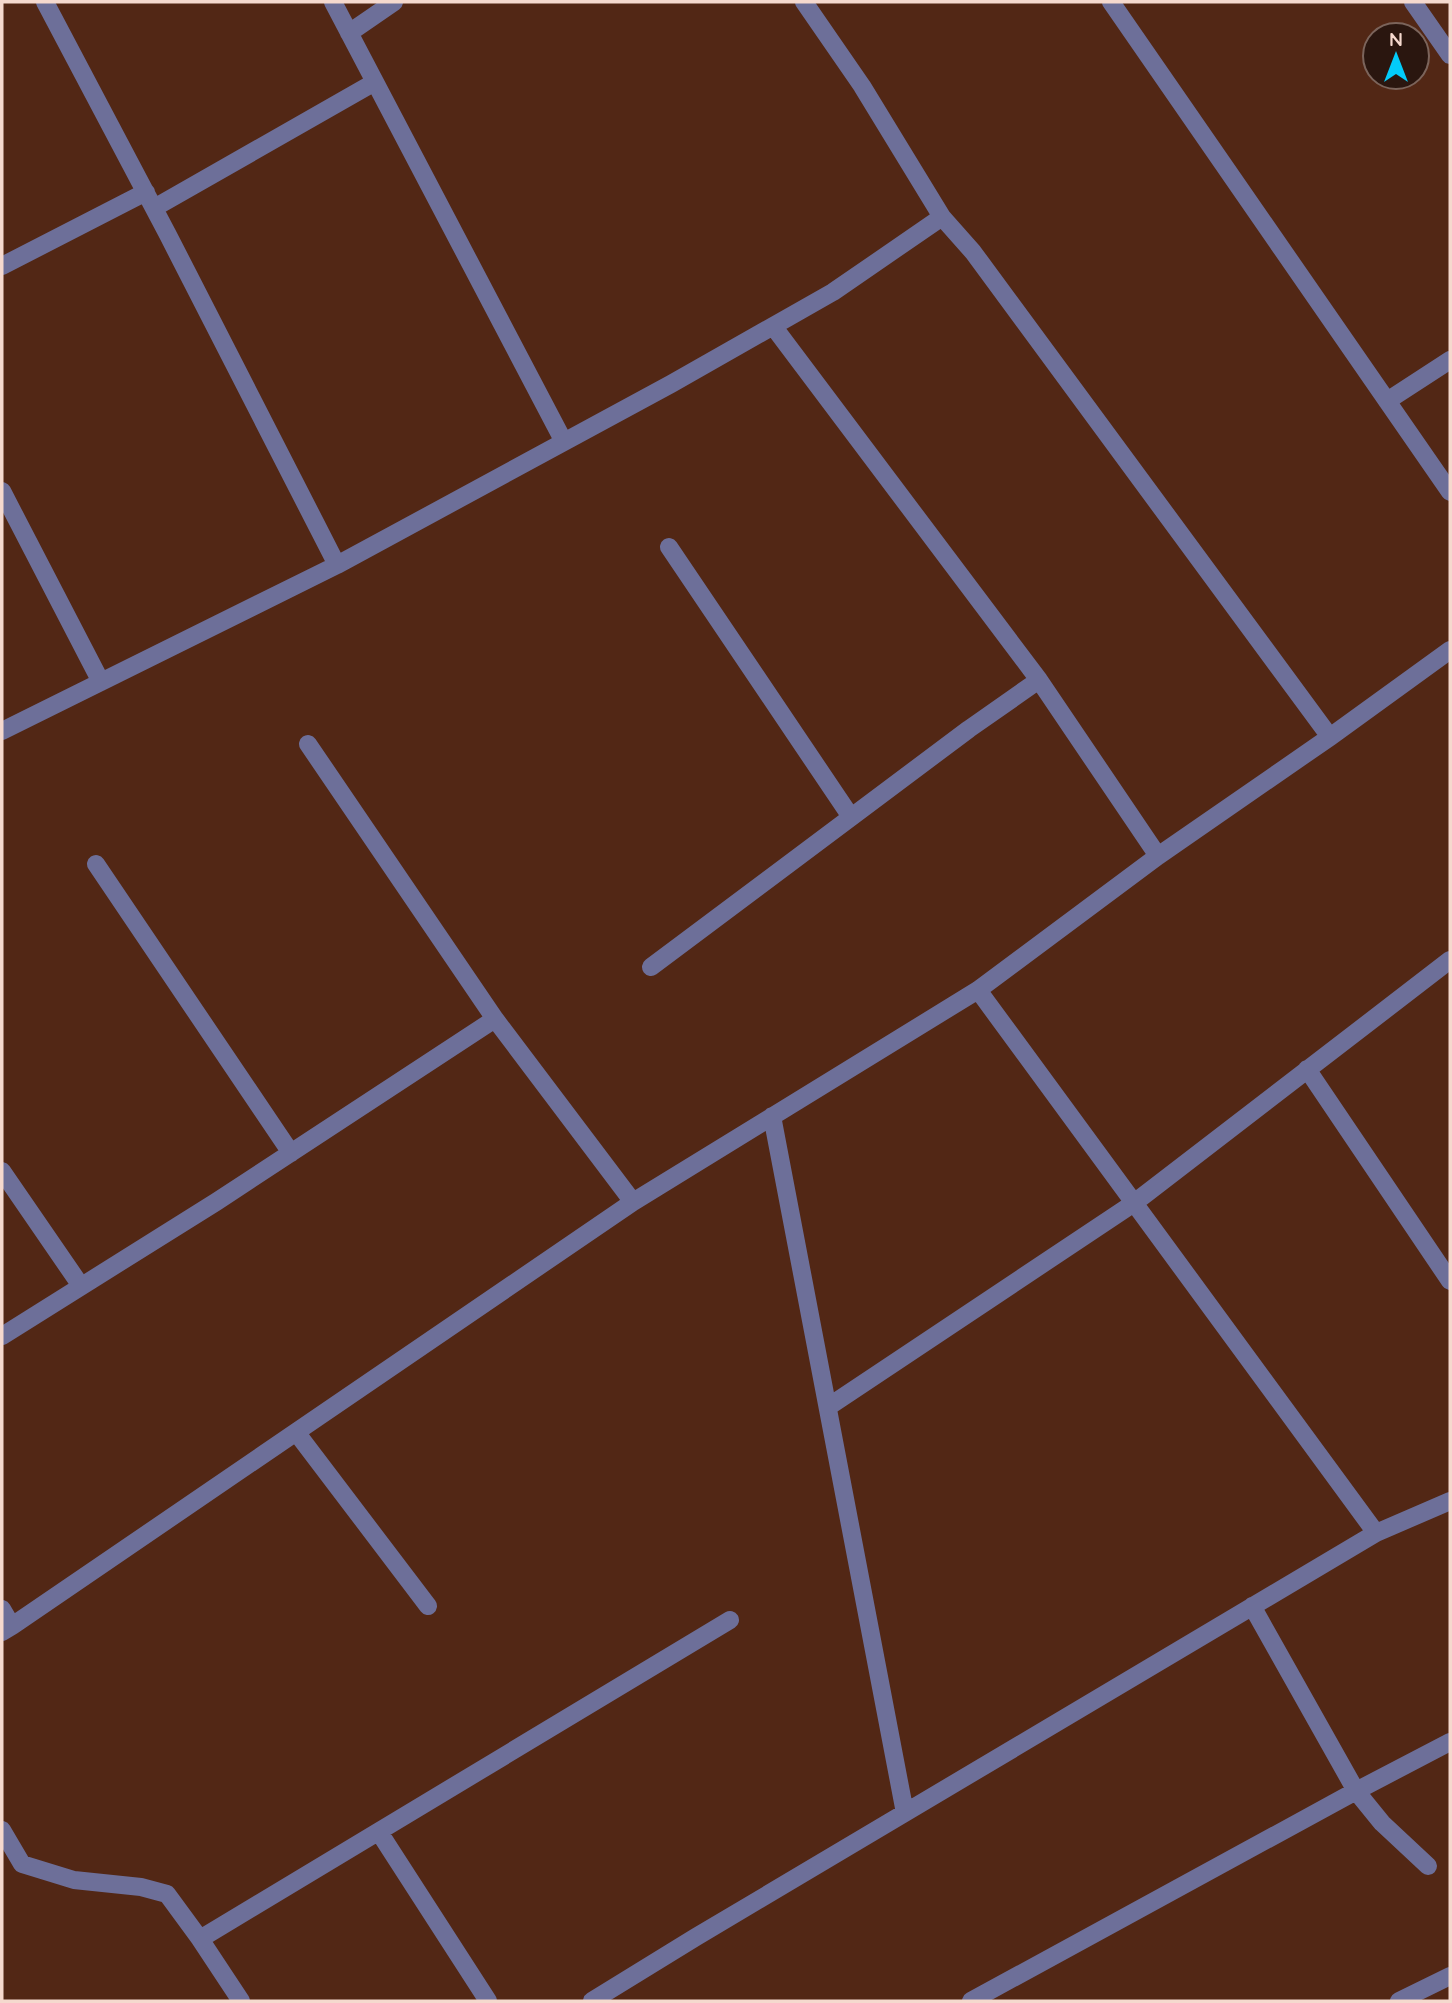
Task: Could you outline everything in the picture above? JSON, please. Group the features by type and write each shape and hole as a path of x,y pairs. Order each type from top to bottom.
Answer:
{"street":[{"path":"45,2 337,565"},
{"path":"333,2 564,442"},
{"path":"349,33 394,2"},
{"path":"804,2 862,86 942,217 982,263 1330,737"},
{"path":"1111,2 1450,492"},
{"path":"1413,2 1450,55"},
{"path":"2,267 150,200 375,82"},
{"path":"2,731 337,565 564,442 834,292 942,217"},
{"path":"774,326 1039,680 1158,856"},
{"path":"1387,401 1450,360"},
{"path":"2,491 101,682"},
{"path":"669,547 851,817"},
{"path":"2,1609 7,1629 633,1202 978,990 1158,856 1450,650"},
{"path":"651,967 969,729 1039,680"},
{"path":"308,744 495,1019 633,1202"},
{"path":"96,864 291,1153"},
{"path":"828,1406 1134,1203 1450,960"},
{"path":"978,990 1377,1532"},
{"path":"2,1336 291,1153 495,1019"},
{"path":"1307,1069 1450,1281"},
{"path":"772,1116 905,1812"},
{"path":"2,1171 81,1286"},
{"path":"296,1432 428,1606"},
{"path":"592,2001 1377,1532 1450,1501"},
{"path":"1252,1606 1356,1790 1382,1823 1429,1866"},
{"path":"200,1939 730,1620"},
{"path":"971,2001 1356,1790 1450,1742"},
{"path":"2,1830 22,1864 74,1880 141,1887 167,1894 241,2001"},
{"path":"379,1832 488,2001"},
{"path":"1399,2001 1450,1976"}]}
